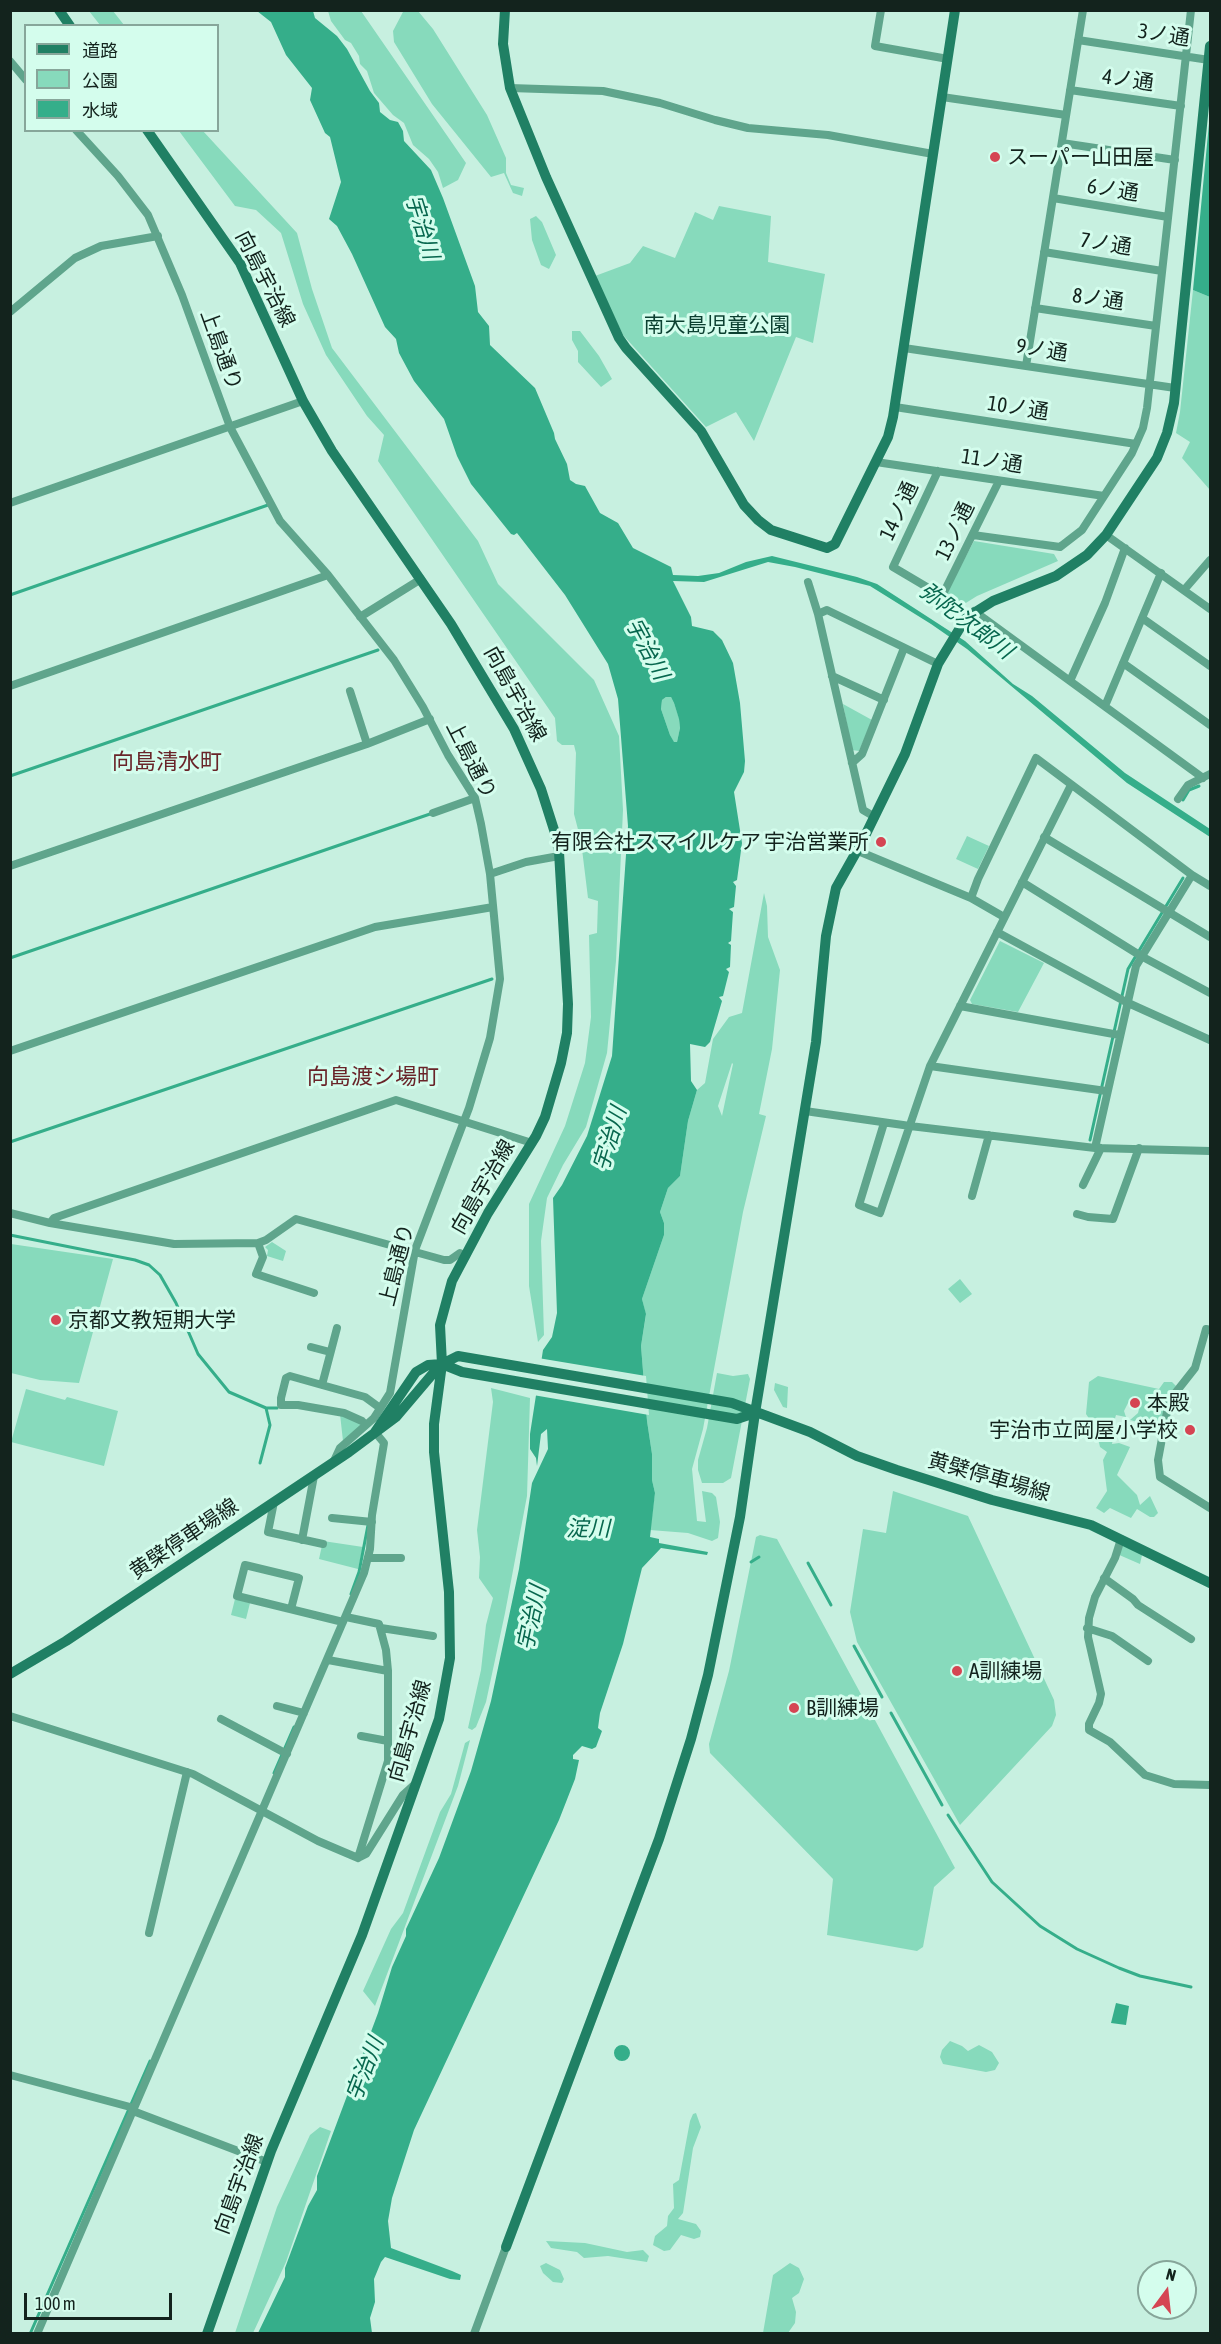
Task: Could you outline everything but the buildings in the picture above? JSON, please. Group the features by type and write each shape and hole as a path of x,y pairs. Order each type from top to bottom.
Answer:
{"main road":[{"path":"59,10 69,24"},
{"path":"505,10 503,44 510,88 546,177 619,338 701,431 744,505 758,520 771,530 827,548 835,544 888,437 895,407 955,10"},
{"path":"506,2247 660,1839 691,1739 722,1611 740,1517 816,1041 827,924 839,881 858,850 905,754 938,664 953,637 974,611 1006,595 1056,576 1075,565 1098,545 1157,458 1171,419 1175,388 1210,46"},
{"name":"向島宇治線","path":"148,132 240,263 303,401 332,451 474,659 514,729 541,789 555,833 559,856 567,974 567,1033 553,1092 532,1143 488,1213 452,1281 440,1325 442,1364 434,1424 435,1481 449,1592 450,1658 439,1719 362,1935 267,2162 207,2334"},
{"name":"黄檗停車場線","path":"10,1674 66,1641 314,1476 396,1417 442,1364 458,1356 743,1406 755,1413 810,1432 858,1456 897,1470 992,1500 1085,1523 1210,1583"},
{"path":"442,1364 456,1370 737,1419 755,1413"},
{"name":"黄檗停車場線","path":"375,1432 417,1372 428,1365 442,1364"},
{"path":"414,1395 425,1395 436,1403"}],"street":[{"path":"881,10 875,46 948,59"},
{"path":"1026,366 1083,10"},
{"path":"973,535 1060,547 1082,530 1136,444 1143,428 1150,385 1191,10"},
{"name":"3ノ通","path":"1078,40 1209,60"},
{"path":"10,61 24,78"},
{"path":"510,88 603,91 660,102 748,128 828,135 933,154"},
{"name":"4ノ通","path":"1070,90 1181,106"},
{"path":"942,97 1066,115"},
{"name":"上島通り","path":"78,132 148,215 230,428 280,521 328,575 394,660 474,798 490,874 500,979 490,1038 464,1122 415,1250 390,1393 366,1425 340,1448 333,1462"},
{"path":"1062,142 1175,160"},
{"name":"6ノ通","path":"1053,198 1168,217"},
{"path":"10,312 75,258 101,246 158,236"},
{"name":"7ノ通","path":"1044,252 1162,271"},
{"name":"8ノ通","path":"1035,308 1156,326"},
{"name":"9ノ通","path":"904,348 1175,388"},
{"path":"10,503 303,401"},
{"name":"10ノ通","path":"895,407 1136,444"},
{"name":"11ノ通","path":"876,462 1104,496"},
{"name":"14ノ通","path":"938,471 893,567 942,596"},
{"name":"13ノ通","path":"942,596 999,481"},
{"path":"1106,535 1210,609"},
{"path":"1070,681 1105,603 1125,548"},
{"path":"1184,590 1210,560"},
{"path":"1105,706 1161,573"},
{"path":"10,686 328,575"},
{"path":"360,617 421,579"},
{"path":"808,582 818,614 863,810 875,817"},
{"path":"818,614 827,610 938,664"},
{"path":"974,611 1105,706 1207,776"},
{"path":"1142,618 1210,666"},
{"path":"852,763 862,754 904,648"},
{"path":"1123,663 1210,725"},
{"path":"832,676 884,700"},
{"path":"350,691 367,744"},
{"path":"10,866 367,744 430,719"},
{"path":"971,898 1036,758 1192,875 1210,886"},
{"path":"1178,799 1188,785 1207,776"},
{"path":"884,1123 859,1205 880,1213 930,1065 1071,784"},
{"path":"433,813 474,798"},
{"path":"1044,837 1210,937"},
{"path":"858,850 971,898 1004,917"},
{"path":"490,874 526,862 559,856"},
{"path":"1083,1185 1098,1148 1102,1091 1123,1000 1137,954 1192,875"},
{"path":"1022,882 1137,954 1210,993"},
{"path":"10,1051 375,927 494,907"},
{"path":"997,932 1123,1000 1210,1041"},
{"path":"960,1006 1115,1034"},
{"path":"930,1065 1102,1091"},
{"path":"50,1222 54,1218 396,1100 532,1143"},
{"path":"805,1111 884,1123 1098,1148 1210,1151"},
{"path":"972,1196 990,1136"},
{"path":"1077,1214 1113,1219 1139,1148"},
{"path":"10,1214 174,1244 258,1243 296,1219 415,1250 444,1260 450,1260 460,1253 466,1256"},
{"path":"258,1243 263,1257 256,1274 314,1293"},
{"path":"322,1384 337,1328"},
{"path":"1210,1330 1206,1329 1195,1368 1169,1401 1158,1460 1160,1477 1210,1508"},
{"path":"311,1347 330,1352"},
{"path":"366,1425 362,1420 344,1413 298,1405 281,1406 286,1378 290,1376 365,1397 380,1408"},
{"path":"37,2334 364,1573 384,1443 375,1432"},
{"path":"302,1540 314,1476"},
{"path":"274,1502 268,1532 323,1544"},
{"path":"332,1518 371,1522"},
{"path":"1121,1539 1115,1558 1095,1598 1087,1628 1101,1694 1089,1724 1089,1730 1110,1742 1145,1775 1174,1784 1210,1782"},
{"path":"368,1558 401,1558"},
{"path":"291,1609 299,1578 245,1565 237,1596 333,1620 379,1624 381,1628 388,1671 388,1761 358,1857"},
{"path":"1104,1578 1138,1605 1191,1638"},
{"path":"381,1628 433,1636"},
{"path":"1087,1628 1112,1636 1148,1661"},
{"path":"328,1660 388,1671"},
{"path":"277,1706 304,1713"},
{"path":"10,1716 187,1773 318,1841 358,1857 366,1854 403,1795 418,1782"},
{"path":"221,1719 286,1754"},
{"path":"361,1736 388,1741"},
{"path":"149,1933 187,1773"},
{"path":"10,2075 123,2105 267,2162"},
{"path":"474,2334 506,2247"}],"green space":[{"path":"404,10 418,11 433,29 487,115 506,158 506,173 511,185 524,188 522,196 513,193 504,173 491,177 432,104 394,42 393,31"},
{"path":"89,11 113,11 123,24 99,24"},
{"path":"328,11 361,11 466,163 458,180 443,188 438,172 429,159 413,145 404,123 393,115 374,93 367,71 360,64 359,56 351,43 345,40 331,21"},
{"path":"180,132 204,132 297,233 312,289 332,348 478,541 498,584 594,680 619,736 623,810 616,961 607,1053 586,1127 563,1165 547,1198 541,1241 544,1335 538,1342 529,1286 529,1204 565,1126 585,1063 591,1017 589,935 597,933 598,901 588,898 581,841 574,814 576,753 574,745 562,745 557,741 555,718 378,461 384,435 367,416 326,355 303,304 281,233 256,210 235,206"},
{"name":"南大島児童公園","path":"719,206 771,216 768,262 825,274 813,343 796,337 754,441 736,412 706,427 623,335 595,276 630,263 643,246 675,258 695,212 713,220"},
{"path":"536,216 542,222 556,255 549,269 541,265 532,240 530,219"},
{"path":"1193,290 1210,297 1210,490 1182,458 1190,442 1176,433"},
{"path":"572,331 580,331 599,356 612,379 601,387 578,362 578,351 572,340"},
{"path":"974,541 1054,554 1058,561 977,596 961,606 944,597"},
{"path":"671,697 679,718 680,728 677,742 674,743 661,709 662,700"},
{"path":"843,704 872,720 859,751 852,750"},
{"path":"967,836 989,846 978,869 956,859"},
{"path":"764,893 767,906 768,937 780,970 772,1049 759,1114 766,1116 743,1212 703,1429 692,1469 697,1521 706,1522 702,1491 712,1493 716,1497 720,1522 718,1538 712,1541 688,1533 650,1530 655,1493 641,1346 646,1315 642,1299 664,1235 664,1223 660,1212 668,1188 680,1176 688,1121 697,1090 705,1083 713,1039 729,1017 742,1013","holes":["733,1064 722,1116 718,1106"]},
{"path":"1000,941 1044,963 1018,1012 972,1004 970,1000"},
{"path":"272,1242 286,1251 283,1261 267,1256 268,1250 265,1247"},
{"path":"11,1244 113,1259 79,1383 40,1380 11,1373"},
{"path":"960,1279 972,1294 960,1303 948,1289"},
{"path":"717,1373 733,1376 748,1374 750,1379 731,1478 723,1483 702,1483 698,1460 707,1428"},
{"path":"1098,1376 1159,1389 1164,1382 1172,1382 1176,1386 1166,1402 1160,1428 1130,1420 1138,1413 1140,1405 1128,1403 1124,1411 1126,1417 1116,1415 1112,1429 1114,1434 1112,1444 1119,1443 1130,1447 1117,1475 1137,1495 1140,1505 1150,1496 1158,1513 1154,1517 1137,1509 1131,1518 1110,1508 1104,1513 1096,1508 1107,1491 1103,1460 1107,1452 1100,1447 1096,1429 1086,1414 1089,1382"},
{"path":"775,1383 788,1387 787,1408 783,1407 774,1390"},
{"path":"491,1388 530,1398 527,1496 486,1702 476,1727 472,1730 468,1728 481,1670 486,1625 493,1598 479,1578 480,1557 477,1530 493,1402"},
{"path":"26,1389 118,1411 104,1466 11,1442"},
{"path":"340,1414 363,1425 343,1441"},
{"name":"A訓練場","path":"893,1491 968,1516 1054,1700 1056,1715 1052,1726 960,1825 857,1642 850,1612 863,1529 886,1533"},
{"name":"B訓練場","path":"760,1535 777,1539 955,1868 934,1887 923,1947 917,1951 827,1935 833,1879 710,1753 709,1744 729,1671 756,1537"},
{"path":"1122,1540 1143,1551 1140,1564 1117,1554"},
{"path":"323,1541 363,1547 358,1569 319,1559"},
{"path":"235,1599 250,1603 246,1619 231,1615"},
{"path":"470,1740 458,1786 375,2006 363,1991 391,1929 403,1913 440,1812 451,1794 465,1743"},
{"path":"950,2041 968,2051 979,2045 992,2052 999,2063 995,2070 986,2072 943,2064 940,2057 942,2050"},
{"path":"696,2113 701,2127 693,2148 683,2213 678,2219 696,2224 701,2231 700,2237 694,2239 681,2235 670,2250 664,2251 653,2245 655,2236 667,2226 668,2216 674,2208 673,2184 679,2180 690,2121"},
{"path":"320,2127 331,2131 286,2262 253,2333 235,2333 277,2207 310,2135"},
{"path":"546,2241 585,2243 627,2252 643,2250 649,2256 647,2262 608,2256 584,2258 577,2252 551,2248"},
{"path":"546,2263 560,2270 564,2279 562,2283 553,2282 543,2273 540,2266"},
{"path":"790,2263 799,2268 804,2279 799,2293 792,2298 796,2312 795,2323 788,2333 763,2333 773,2275"}],"water":[{"name":"淀川","path":"257,11 313,11 315,18 337,36 347,49 379,103 380,112 390,120 398,122 403,131 404,141 431,170 443,198 475,286 478,312 489,326 490,345 535,388 567,464 570,480 585,486 600,513 618,523 633,548 671,567 673,575 698,576 719,573 746,562 772,556 877,584 965,641 1013,684 1032,696 1125,773 1210,829 1210,837 1127,783 967,649 870,586 768,562 704,582 673,581 691,617 692,626 713,631 722,640 733,663 740,703 745,761 744,772 734,792 742,843 737,880 733,882 736,886 734,907 729,909 733,912 731,941 728,943 731,945 730,967 726,969 729,972 723,996 719,997 722,1001 710,1042 705,1047 690,1044 691,1081 697,1090 688,1121 680,1176 668,1188 660,1212 664,1223 664,1235 642,1299 646,1314 641,1346 655,1493 650,1537 659,1539 659,1543 708,1552 707,1555 661,1548 642,1568 623,1644 600,1713 598,1728 602,1731 596,1747 592,1749 582,1746 573,1755 573,1759 579,1760 575,1779 559,1820 414,2130 392,2198 388,2221 391,2248 461,2275 460,2280 450,2279 385,2257 374,2279 375,2302 370,2318 372,2333 258,2333 285,2277 285,2268 308,2206 317,2190 317,2176 378,2013 392,1967 406,1936 406,1929 439,1858 471,1771 491,1701 519,1569 532,1483 548,1449 547,1429 541,1434 537,1466 536,1458 530,1449 530,1434 543,1350 552,1337 557,1313 553,1198 587,1136 612,1056 628,826 618,699 608,664 565,595 517,533 511,534 471,484 457,456 444,419 414,381 399,353 396,339 385,327 352,254 337,226 329,219 341,182 330,137 325,133 310,100 312,88 286,55 271,22","holes":["671,697 679,719 677,742 674,742 670,735 661,709 662,700"]},
{"path":"1210,113 1210,297 1193,290"},
{"path":"1116,2003 1129,2006 1126,2025 1111,2023"},
{"path":"619,2045 625,2045 630,2053 628,2059 619,2061 614,2056 614,2050"}],"pier":[{"path":"538,1358 646,1376 649,1415 533,1395"}],"waterway":[{"path":"10,595 268,505"},
{"path":"10,776 378,650"},
{"path":"1183,800 1189,790 1199,786"},
{"path":"10,958 430,814"},
{"path":"1090,1140 1128,969 1183,878"},
{"path":"10,1142 492,979"},
{"path":"10,1235 135,1260 149,1265 160,1275 176,1303 198,1354 229,1392 266,1408 270,1425 260,1463"},
{"path":"266,1408 277,1408"},
{"path":"351,1594 359,1572 368,1525"},
{"path":"751,1562 759,1557"},
{"path":"808,1563 831,1605"},
{"path":"854,1646 882,1697"},
{"path":"891,1713 942,1805"},
{"path":"274,1773 294,1727"},
{"path":"948,1815 992,1882 1040,1926 1077,1949 1119,1968 1140,1976 1191,1987"},
{"path":"30,2334 150,2061"}],"place":[{"name":"スーパー山田屋","path":"995,157"},
{"name":"有限会社スマイルケア 宇治営業所","path":"881,842"},
{"name":"京都文教短期大学","path":"56,1320"},
{"name":"本殿","path":"1135,1403"},
{"name":"宇治市立岡屋小学校","path":"1190,1430"},
{"name":"A訓練場","path":"957,1671"},
{"name":"B訓練場","path":"794,1708"}],"district":[{"name":"向島清水町","path":"167,762"},
{"name":"向島渡シ場町","path":"373,1077"}],"water label":[{"name":"宇治川","path":"422,227"},
{"name":"弥陀次郎川","path":"966,621"},
{"name":"宇治川","path":"647,649"},
{"name":"宇治川","path":"610,1139"},
{"name":"宇治川","path":"532,1618"},
{"name":"宇治川","path":"365,2069"}]}
